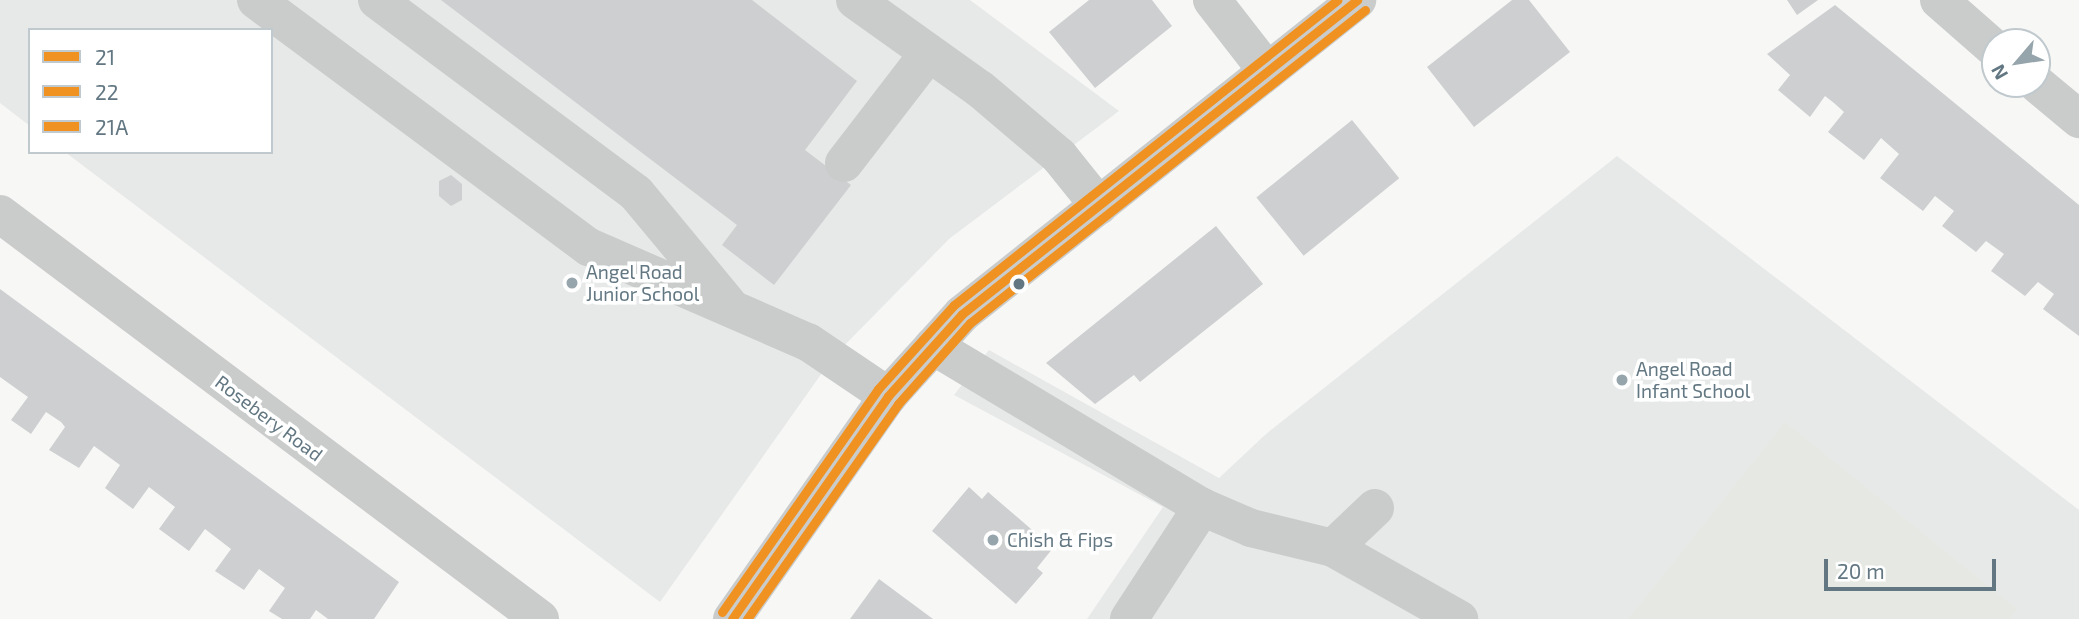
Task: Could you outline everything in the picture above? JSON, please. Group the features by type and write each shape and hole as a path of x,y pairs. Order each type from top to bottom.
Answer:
{"street":[{"path":"256,0 589,247 834,356 888,396"},
{"path":"377,0 636,193 732,309"},
{"path":"855,0 981,89 1059,156 1099,205"},
{"path":"1212,0 1267,71"},
{"path":"732,619 888,396 962,314 1357,0"},
{"path":"1939,0 1981,37"},
{"path":"844,163 929,54"},
{"path":"2051,96 2079,119"},
{"name":"Rosebery Road","path":"0,214 540,619"},
{"path":"933,346 1202,507 1251,528 1333,548 1459,619"},
{"path":"1129,619 1202,507"},
{"path":"1333,548 1375,508"}],"shaded area":[{"name":"Angel Road Junior School","path":"0,0 970,0 1119,111 949,239 834,356 660,602 68,154 273,154 273,28 28,28 28,124 0,103"},
{"name":"Angel Road Infant School","path":"1617,156 2079,510 2079,619 1087,619 1163,507 954,395 989,350 1219,478 1266,434"},
{"path":"1785,422 2017,609 2009,619 1628,619"}],"building":[{"path":"441,0 752,0 857,81 805,150 851,185 774,285 722,245 737,225"},
{"path":"1089,0 1152,0 1172,26 1095,88 1049,32"},
{"path":"1512,0 1529,0 1570,52 1474,127 1427,67"},
{"path":"1787,0 1818,0 1797,15"},
{"path":"1835,5 2079,205 2079,336 2043,309 2054,294 2038,282 2025,296 1991,271 2004,254 1986,241 1976,252 1942,226 1954,211 1935,196 1923,211 1880,178 1899,154 1881,138 1864,160 1828,132 1844,112 1834,103 1825,96 1810,117 1778,90 1790,75 1767,54"},
{"path":"1352,120 1399,178 1304,256 1256,197"},
{"path":"451,175 462,184 462,200 451,206 439,196 439,181"},
{"path":"1216,226 1263,284 1140,382 1134,375 1095,404 1046,363"},
{"path":"0,289 399,582 374,619 328,619 316,610 310,619 282,619 269,611 285,588 259,569 244,590 215,571 231,549 205,529 189,551 159,529 175,507 149,487 133,509 105,488 120,465 94,446 79,468 49,450 65,427 46,412 31,434 11,420 28,397 0,377"},
{"name":"Chish & Fips","path":"969,487 982,499 988,492 1053,548 1037,568 1043,573 1016,604 932,531"},
{"path":"879,579 933,619 850,619"}],"transit line":[{"name":"21A","path":"722,612 878,389 954,305 1337,0"},
{"name":"21","path":"732,619 888,396 962,314 1357,0"},
{"name":"22","path":"747,619 898,404 970,323 1365,10"}],"place":[{"name":"Angel Road Junior School","path":"572,283"},
{"name":"Angel Road Infant School","path":"1622,380"},
{"name":"Chish & Fips","path":"993,540"}]}
